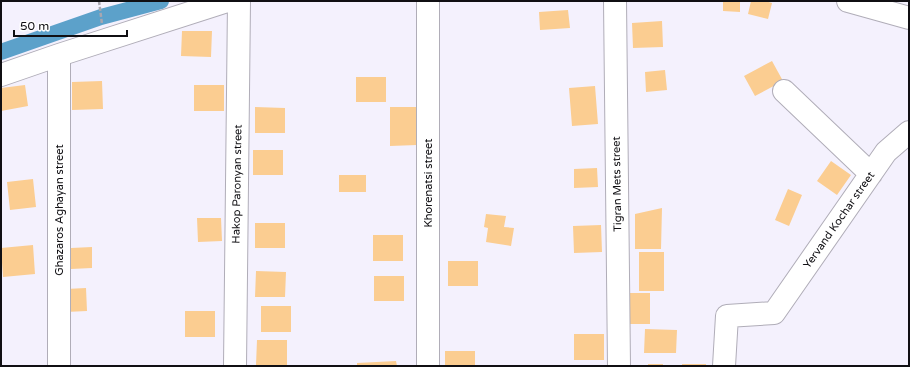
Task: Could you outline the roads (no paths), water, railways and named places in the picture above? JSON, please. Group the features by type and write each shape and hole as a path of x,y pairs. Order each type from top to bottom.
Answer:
{"street":[{"path":"1,75 227,1"},
{"name":"Hakop Paronyan street","path":"235,366 239,1"},
{"name":"Khorenatsi street","path":"428,1 428,366"},
{"name":"Tigran Mets street","path":"615,1 619,366"},
{"path":"848,1 909,18"},
{"name":"Ghazaros Aghayan street","path":"59,55 60,366"},
{"path":"784,91 871,174"},
{"name":"Yervand Kochar street","path":"724,366 726,316 774,314 886,152 909,132"}],"waterway":[{"path":"1,52 101,17 161,1"}]}
